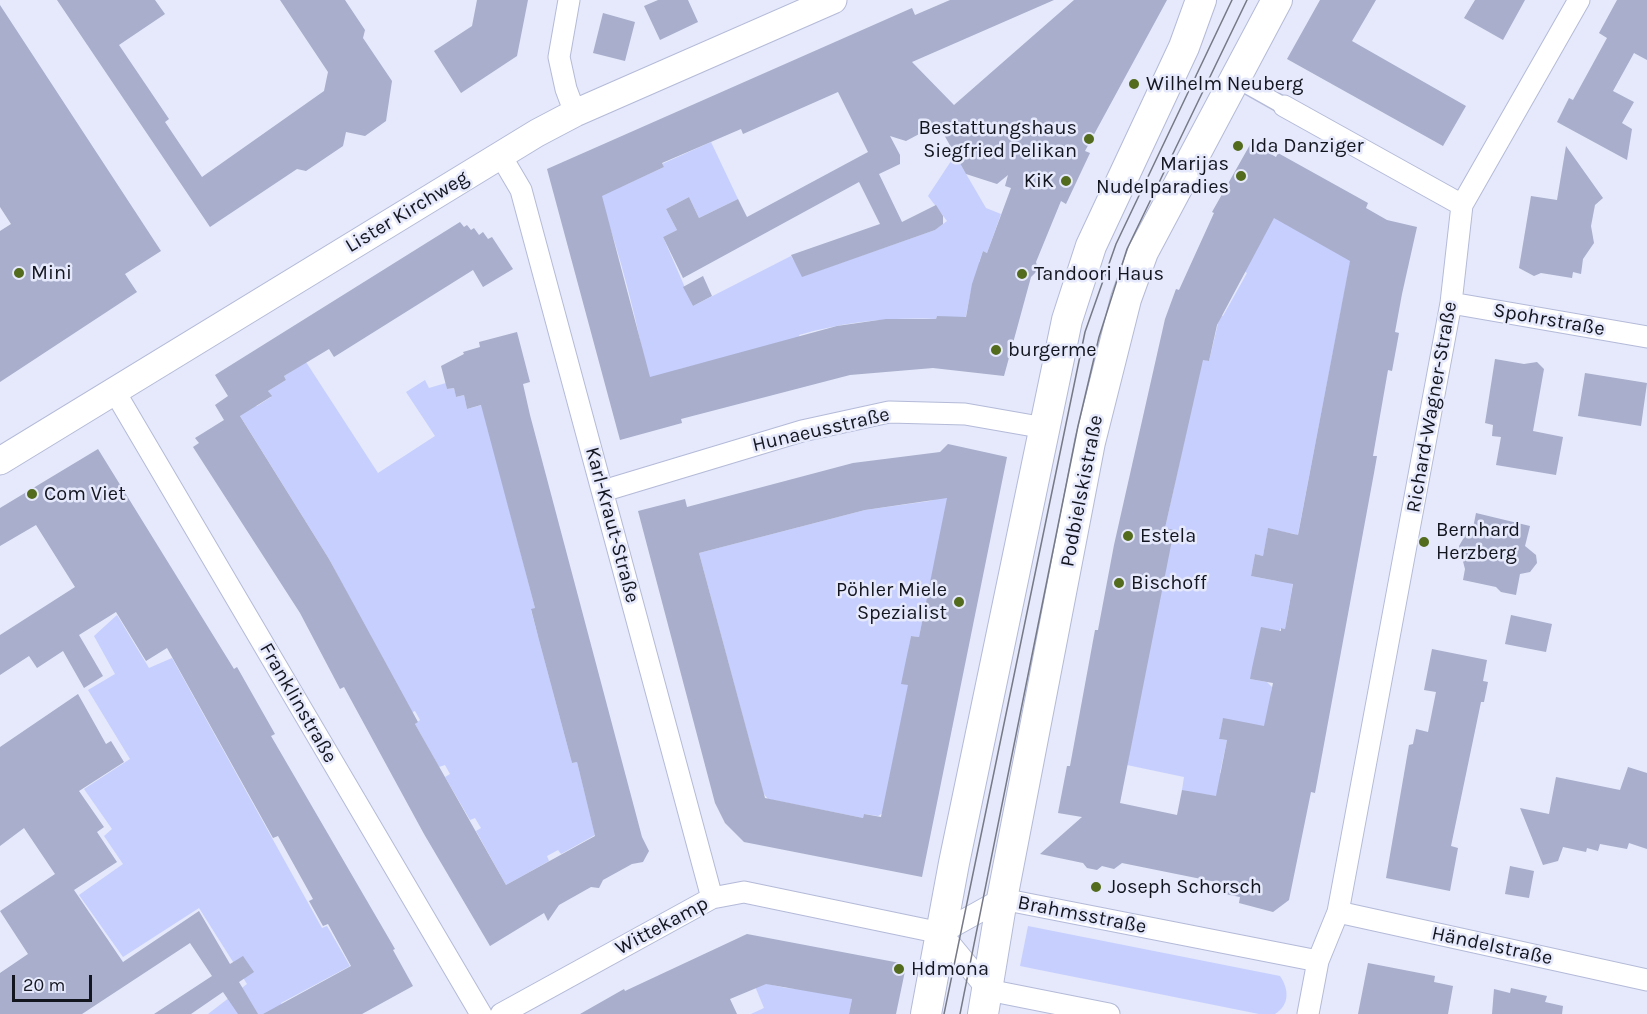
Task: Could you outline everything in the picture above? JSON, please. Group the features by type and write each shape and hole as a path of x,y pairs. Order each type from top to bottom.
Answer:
{"main road":[{"path":"926,1014 1067,320 1091,246 1184,47 1201,0"},
{"name":"Podbielskistraße","path":"986,1002 1002,899 1090,442 1126,298 1143,252 1277,0"}],"street":[{"path":"569,0 559,57 566,89 575,113"},
{"name":"Lister Kirchweg","path":"0,461 225,322 575,113 833,0"},
{"name":"Richard-Wagner-Straße","path":"1308,1014 1318,961 1338,912 1452,303 1462,205 1579,0"},
{"path":"1236,79 1462,205"},
{"name":"Karl-Kraut-Straße","path":"501,156 521,190 712,898"},
{"name":"Spohrstraße","path":"1452,303 1647,337"},
{"name":"Franklinstraße","path":"115,392 480,1014"},
{"name":"Hunaeusstraße","path":"603,491 802,431 889,412 965,414 1045,428"},
{"name":"Wittekamp","path":"501,1014 712,898 744,892 941,933"},
{"name":"Brahmsstraße","path":"941,933 1002,899 1318,961"},
{"name":"Händelstraße","path":"1338,912 1647,980"},
{"path":"941,933 986,1002 1109,1014"}],"shaded area":[{"path":"711,142 738,199 699,218 689,197 666,209 677,230 663,237 693,306 791,256 803,276 935,230 947,221 928,196 955,155 986,208 1001,214 987,253 983,251 979,262 983,264 971,291 965,320 937,316 936,319 867,321 816,330 799,335 800,339 680,369 650,390 628,290 598,192 625,185 664,167 662,164"},
{"path":"1271,212 1310,237 1351,258 1298,534 1312,549 1295,534 1268,529 1263,556 1255,554 1251,576 1277,581 1294,577 1285,629 1281,628 1250,679 1267,682 1272,687 1265,740 1223,719 1219,739 1227,740 1220,773 1243,778 1236,807 1182,790 1184,777 1127,765 1165,528 1202,359 1209,361 1220,315 1223,316 1247,273 1244,271"},
{"path":"306,362 378,473 435,436 406,392 425,380 429,388 446,383 447,389 454,388 456,397 464,395 467,409 482,405 535,608 531,610 572,763 577,762 595,835 561,854 558,850 547,856 549,861 506,885 476,831 481,828 475,818 470,820 445,777 450,774 445,765 439,767 415,724 420,720 415,711 410,713 329,559 234,406 257,406 271,397 268,391 286,380 284,376"},
{"path":"949,494 919,637 911,636 908,651 909,685 883,813 878,816 864,814 863,818 768,799 763,793 699,553 865,510 930,501"},
{"path":"117,615 149,668 172,658 322,928 327,926 350,966 281,1003 284,1009 276,1014 208,1014 247,984 199,908 123,957 79,895 123,864 104,836 112,829 84,789 130,759 88,690 115,674 94,636"},
{"path":"1028,926 1280,976 1285,986 1286,1001 1275,1014 1259,1014 1020,966"},
{"path":"759,982 786,988 853,994 849,1014 751,1014 764,1008 754,984"}],"building":[{"path":"57,0 155,0 165,14 119,45 169,119 165,122 202,177 324,91 328,72 280,0 345,0 365,30 363,38 392,81 386,121 365,136 346,132 343,146 306,171 297,169 210,227"},
{"path":"477,0 528,0 517,56 461,93 434,51 472,26"},
{"path":"658,0 688,0 698,22 660,40 644,6"},
{"path":"950,0 1054,0 912,62 954,105 1074,0 1167,0 1085,151 1090,153 1066,204 1061,201 1036,262 1038,270 1031,277 1004,376 933,368 850,375 681,419 682,423 620,440 547,169 912,8 915,15","holes":["838,92 868,152 747,217 738,199 699,218 689,197 666,209 677,230 663,237 683,278 859,182 880,224 791,255 802,277 935,230 943,224 943,216 936,205 902,222 879,174 900,164 900,155 890,136 906,141 938,124 966,174 997,184 1008,175 1005,186 1011,188 987,253 983,251 972,284 966,317 886,319 837,326 650,377 602,196 664,167 662,163 741,129 743,134"]},
{"path":"1320,0 1376,0 1352,41 1466,106 1443,146 1287,59"},
{"path":"1475,0 1525,0 1503,40 1464,18"},
{"path":"1617,0 1647,0 1647,60 1634,53 1613,91 1634,102 1622,123 1632,129 1627,160 1557,122 1569,98 1573,100 1607,38 1599,33"},
{"path":"0,5 161,251 125,274 137,292 0,382 0,231 11,224 0,207"},
{"path":"603,13 635,22 625,61 593,53"},
{"path":"1251,143 1276,157 1278,153 1368,203 1366,208 1387,220 1417,227 1395,332 1399,333 1392,371 1388,370 1373,456 1377,456 1315,793 1311,792 1289,900 1273,912 1239,903 1240,897 1220,893 1221,883 1122,863 1114,869 1102,866 1097,870 1087,868 1083,863 1040,854 1082,817 1058,813 1067,766 1070,766 1095,630 1098,630 1114,545 1165,319 1176,289 1179,290 1214,213 1212,212","holes":["1274,218 1350,261 1298,535 1268,528 1263,556 1255,554 1251,576 1293,584 1285,629 1281,628 1281,631 1261,627 1252,668 1250,679 1273,683 1264,726 1223,718 1219,739 1227,740 1216,796 1182,790 1177,815 1120,803 1174,530 1165,528 1203,360 1209,361 1217,325"]},
{"path":"1566,146 1603,198 1595,205 1591,226 1594,243 1583,259 1581,274 1573,272 1572,278 1541,273 1534,276 1519,268 1531,196 1557,200"},
{"path":"460,222 471,230 474,228 479,235 483,232 488,239 492,237 513,269 483,287 473,270 334,357 329,349 284,376 286,380 268,391 272,396 240,416 329,559 418,722 415,724 506,885 595,836 577,762 572,763 539,640 531,609 535,608 481,405 467,409 464,395 456,397 454,388 447,389 441,366 464,354 463,352 480,347 479,342 517,332 530,382 523,384 530,415 642,837 649,851 643,862 632,864 603,880 599,888 591,887 559,905 548,921 544,913 490,946 424,834 344,687 340,689 300,613 193,447 199,443 195,438 224,420 215,405 228,396 215,375"},
{"path":"703,276 712,296 693,306 683,287"},
{"path":"1495,359 1524,364 1537,362 1544,369 1533,431 1563,437 1556,475 1496,465 1501,437 1492,436 1493,425 1485,423"},
{"path":"1585,373 1647,383 1641,426 1578,416"},
{"path":"948,444 1007,457 922,877 744,842 725,823 715,803 638,511 685,499 687,507 853,463 940,452","holes":["947,498 919,637 911,636 901,684 908,685 881,817 864,814 863,818 765,798 699,553 865,510"]},
{"path":"98,449 234,669 237,667 275,734 271,736 395,949 393,950 413,986 362,1014 263,1014 351,966 328,924 323,926 309,901 313,899 278,836 273,838 167,648 146,661 116,612 79,635 103,676 84,688 63,651 37,668 29,656 0,675 0,635 75,587 36,525 0,546 0,508"},
{"path":"1476,513 1530,526 1525,546 1536,555 1537,563 1530,572 1520,574 1516,595 1501,592 1496,587 1463,580 1465,569 1459,546 1466,534 1473,528"},
{"path":"1511,615 1552,624 1546,652 1505,644"},
{"path":"1432,649 1487,660 1483,681 1488,682 1484,702 1481,702 1451,846 1458,848 1450,891 1386,878 1409,745 1413,744 1416,729 1428,732 1436,692 1424,690"},
{"path":"78,694 106,744 111,741 124,762 79,791 104,827 97,832 117,862 74,890 123,962 199,911 230,964 243,956 254,972 239,982 258,1014 238,1014 223,992 191,1014 154,1014 212,976 190,943 82,1014 0,1014 0,973 28,954 0,911 55,874 24,828 0,846 0,747"},
{"path":"1628,767 1647,773 1647,849 1629,843 1627,849 1600,844 1598,851 1587,848 1586,852 1563,847 1558,861 1543,865 1520,808 1549,814 1556,777 1620,790"},
{"path":"1510,866 1534,871 1529,898 1505,894"},
{"path":"747,934 900,963 905,971 896,1014 849,1014 852,999 766,984 730,999 737,1014 580,1014 624,989 625,991"},
{"path":"1368,963 1435,976 1434,982 1453,986 1448,1014 1358,1014"},
{"path":"1511,988 1547,996 1545,1002 1563,1006 1562,1014 1492,1014 1494,989 1510,993"}],"tram line":[{"path":"944,1014 1085,332 1116,244 1232,0"},
{"path":"960,1014 1078,426 1099,337 1127,249 1247,0"}],"place":[{"name":"Wilhelm Neuberg","path":"1134,84"},
{"name":"Bestattungshaus Siegfried Pelikan","path":"1089,139"},
{"name":"Ida Danziger","path":"1238,146"},
{"name":"Marijas Nudelparadies","path":"1241,176"},
{"name":"KiK","path":"1066,181"},
{"name":"Mini","path":"19,273"},
{"name":"Tandoori Haus","path":"1022,274"},
{"name":"burgerme","path":"996,350"},
{"name":"Com Viet","path":"32,494"},
{"name":"Estela","path":"1128,536"},
{"name":"Bernhard Herzberg","path":"1424,542"},
{"name":"Bischoff","path":"1119,583"},
{"name":"Pöhler Miele Spezialist","path":"959,602"},
{"name":"Joseph Schorsch","path":"1096,887"},
{"name":"Hdmona","path":"899,969"}]}
